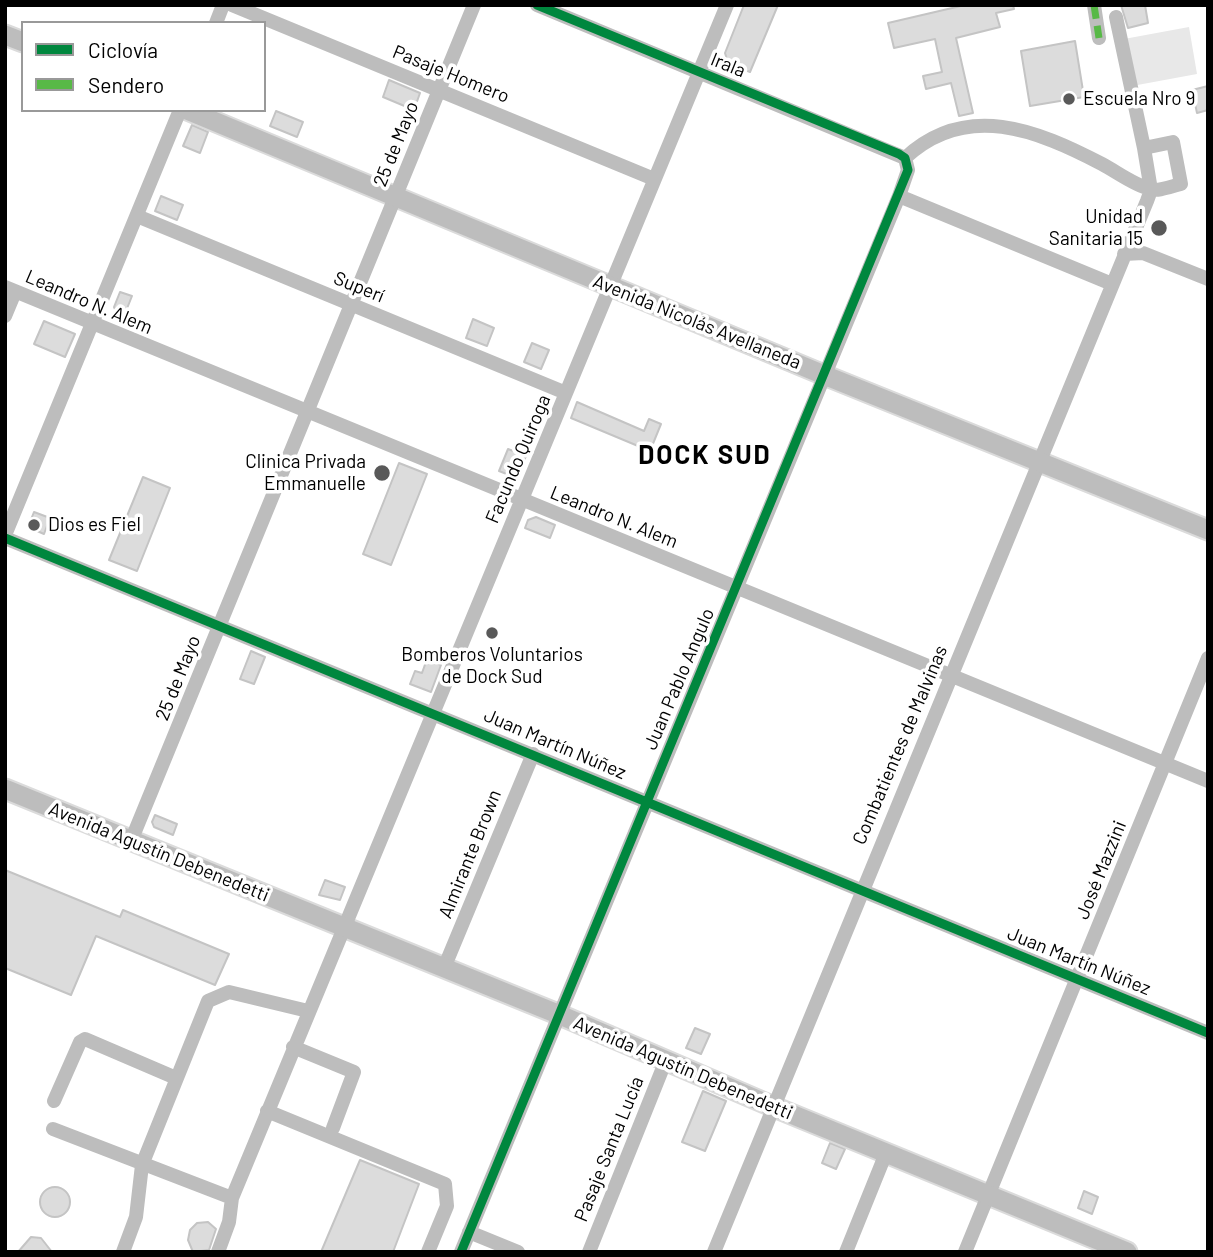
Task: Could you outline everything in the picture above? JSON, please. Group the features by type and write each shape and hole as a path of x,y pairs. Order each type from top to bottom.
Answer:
{"main road":[{"name":"Avenida Nicolás Avellaneda","path":"192,112 824,375 1208,530"},
{"name":"Avenida Agustín Debenedetti","path":"5,789 560,1015 774,1107 988,1194 1096,1246 1127,1252"}],"street":[{"name":"Pasaje Homero","path":"233,5 654,179"},
{"name":"25 de Mayo","path":"131,841 474,5"},
{"name":"Irala","path":"537,5 905,158"},
{"name":"Facundo Quiroga","path":"218,1252 229,1222 232,1198 293,1047 727,5"},
{"path":"1094,5 1099,38"},
{"path":"1116,17 1151,190"},
{"path":"5,536 179,112"},
{"path":"905,158 933,136 957,127 980,124 1057,141 1151,190 1181,184 1173,142 1144,148"},
{"name":"Juan Pablo Angulo","path":"461,1252 899,197 908,170 905,158"},
{"name":"Combatientes de Malvinas","path":"714,1252 1151,190"},
{"path":"899,197 1112,284"},
{"name":"Superí","path":"137,216 566,393"},
{"path":"1124,254 1143,253 1208,279"},
{"path":"5,316 10,290"},
{"name":"Leandro N. Alem","path":"10,290 1208,781"},
{"name":"Juan Martín Núñez","path":"5,536 1208,1032"},
{"name":"José Mazzini","path":"964,1252 1208,658"},
{"name":"Almirante Brown","path":"444,968 533,754"},
{"path":"123,1252 136,1217 142,1165 208,1001 214,996 229,992 308,1011"},
{"path":"54,1101 80,1042 85,1039 176,1079"},
{"path":"293,1047 354,1072 333,1128"},
{"name":"Pasaje Santa Lucía","path":"589,1252 666,1060"},
{"path":"267,1111 445,1184 449,1197 447,1206 428,1252"},
{"path":"53,1129 232,1198"},
{"path":"846,1252 886,1153"},
{"path":"469,1232 518,1252"}],"shaded area":[{"path":"1189,27 1197,74 1132,86 1124,39"}],"building":[{"path":"744,5 778,5 750,72 728,63 725,53"},
{"path":"965,5 1013,5 1014,9 996,13 1000,27 956,38 973,113 959,116 951,83 926,89 923,76 942,72 935,39 894,48 888,23"},
{"path":"1121,5 1145,5 1148,23 1128,28"},
{"path":"1075,41 1084,97 1030,106 1021,51"},
{"path":"389,80 420,93 414,110 383,97"},
{"path":"1208,86 1208,110 1197,113 1192,90"},
{"path":"276,111 303,122 297,137 270,126"},
{"path":"192,125 208,132 200,153 183,146"},
{"path":"161,196 183,205 177,220 155,211"},
{"path":"120,292 132,296 124,316 117,314 114,307"},
{"path":"473,319 494,328 487,346 466,338"},
{"path":"44,321 75,334 65,357 34,344"},
{"path":"532,343 549,350 541,369 524,362"},
{"path":"577,402 644,431 649,419 661,424 650,451 571,418"},
{"path":"508,449 526,456 517,478 499,471"},
{"path":"399,463 427,474 391,565 363,554"},
{"path":"143,477 170,488 137,571 109,560"},
{"path":"34,512 50,518 44,534 28,527"},
{"path":"536,517 555,525 550,538 525,528 528,520"},
{"path":"251,651 265,657 254,684 240,679"},
{"path":"427,659 441,665 431,692 410,684 415,671 422,673"},
{"path":"155,815 177,824 173,835 154,827 152,822"},
{"path":"5,870 120,917 123,910 229,954 215,985 96,936 71,995 5,968"},
{"path":"325,880 345,887 340,900 319,895"},
{"path":"695,1028 710,1034 701,1054 686,1048"},
{"path":"703,1091 726,1101 705,1151 682,1142"},
{"path":"830,1143 845,1149 836,1169 822,1163"},
{"path":"360,1160 419,1184 393,1252 321,1252"},
{"path":"55,1187 61,1188 69,1196 69,1208 61,1216 55,1217 49,1216 41,1208 40,1202 41,1196 49,1188"},
{"path":"1084,1191 1098,1197 1092,1214 1078,1208"},
{"path":"208,1222 216,1229 209,1250 193,1252 188,1240 190,1230 197,1223"},
{"path":"31,1237 41,1238 52,1252 18,1252"}],"marked path":[{"path":"1094,5 1099,38"}],"cycle path":[{"path":"461,1252 908,170 905,158 899,154 537,5"},
{"path":"5,538 1208,1033"}],"place":[{"name":"Escuela Nro 9","path":"1069,99"},
{"name":"Unidad Sanitaria 15","path":"1159,228"},
{"name":"Clinica Privada Emmanuelle","path":"382,473"},
{"name":"Dios es Fiel","path":"34,525"},
{"name":"Bomberos Voluntarios de Dock Sud","path":"492,633"}],"district":[{"name":"DOCK SUD","path":"705,455"}]}
